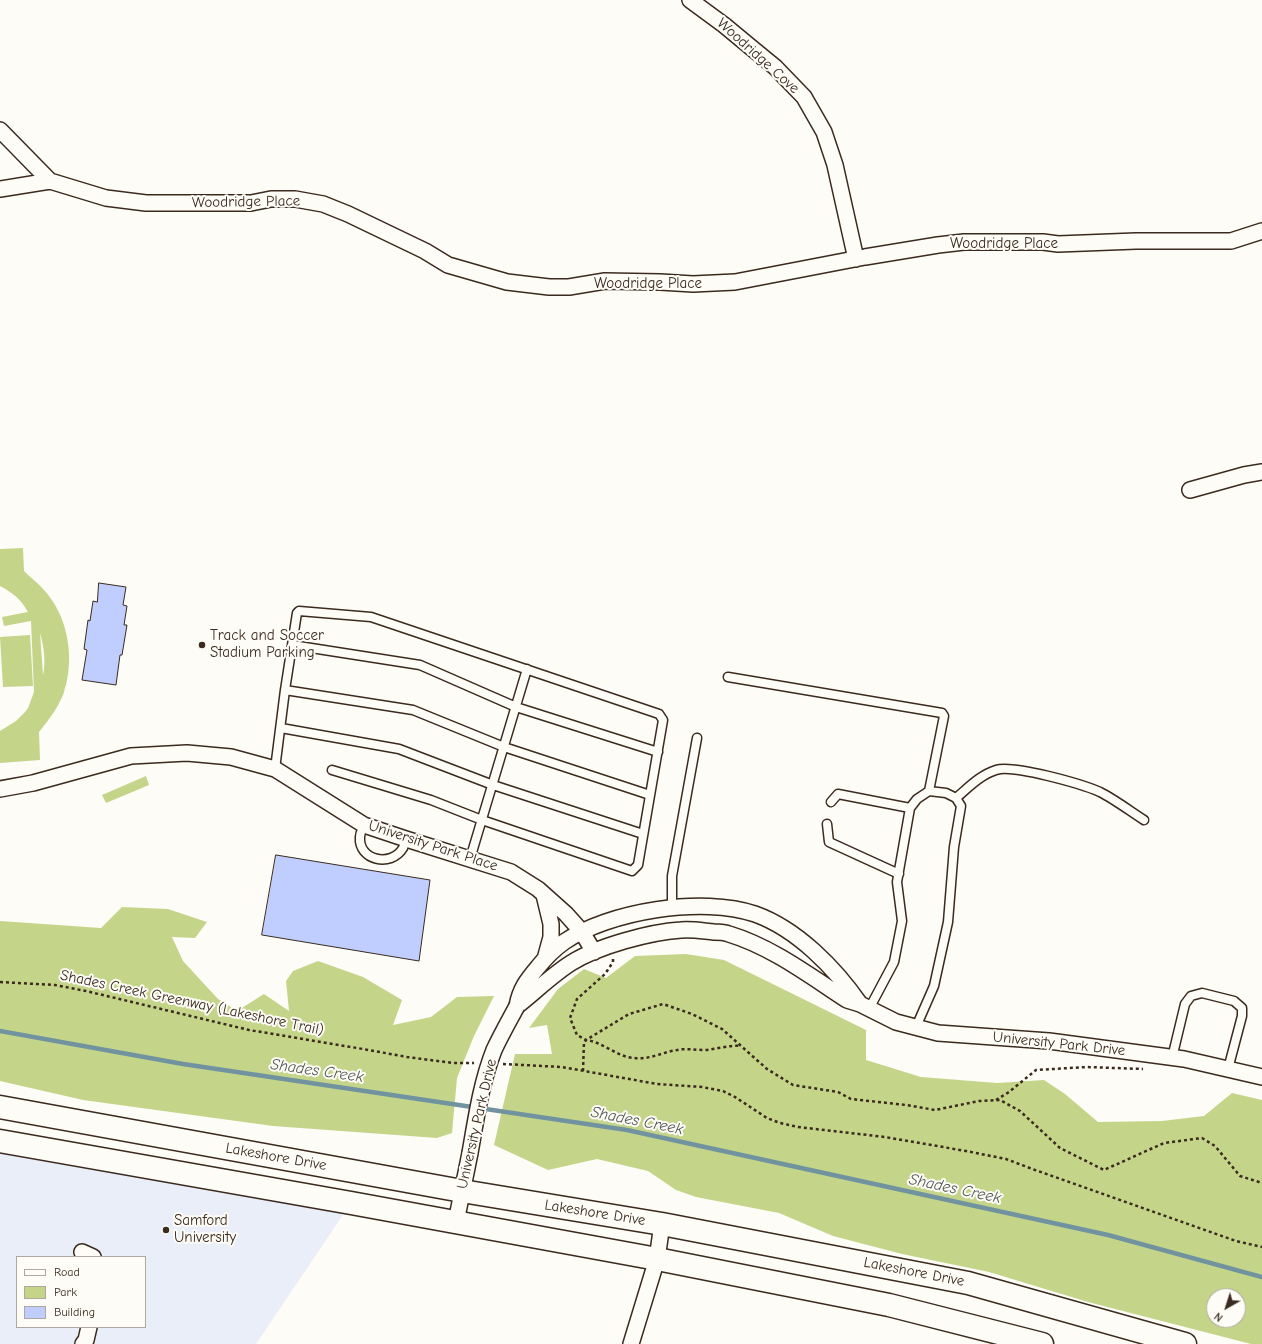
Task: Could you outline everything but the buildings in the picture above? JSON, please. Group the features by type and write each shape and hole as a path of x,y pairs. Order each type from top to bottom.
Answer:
{"main road":[{"name":"Lakeshore Drive","path":"0,1107 462,1191 662,1224 968,1283 1185,1344"},
{"path":"0,1141 657,1259 889,1305 1042,1344"}],"street":[{"name":"Woodridge Cove","path":"690,0 720,21 775,68 804,97 824,132 835,165 856,259"},
{"name":"Woodridge Place","path":"0,130 50,181"},
{"name":"Woodridge Place","path":"0,189 50,181 106,198 146,203 251,203 271,199 295,199 323,204 348,214 425,251 448,265 507,282 550,287 569,287 605,281 693,284 735,282 856,259 964,242 1043,242 1058,244 1136,241 1231,241 1262,230"},
{"path":"1190,490 1244,475 1262,472"},
{"name":"University Park Place","path":"0,789 33,783 131,756 187,754 231,757 275,769 364,825 406,840 512,872 538,889 566,914 599,950"},
{"path":"544,895 549,909 551,924 551,937 545,959"},
{"name":"University Park Drive","path":"456,1222 485,1077 494,1051 517,1006 523,986 545,959 565,941 582,932 592,927 642,912 672,908 707,906 755,914 786,931 816,953 864,1007"},
{"path":"672,908 674,931"},
{"name":"University Park Drive","path":"517,1006 571,963 599,950 645,936 674,931 682,930 728,933 751,942 791,964 847,1000 896,1022 938,1033 1049,1041 1155,1055 1262,1077"},
{"path":"791,964 802,942"},
{"path":"631,1344 657,1259 662,1224"},
{"path":"83,1344 86,1340 89,1328"}],"lane":[{"path":"275,769 292,645 298,613 300,611 371,617 659,714 664,720 638,865 632,871 482,820 431,800 332,770"},
{"path":"292,645 420,665 516,706 658,752"},
{"path":"470,859 527,669"},
{"path":"728,677 942,713 944,716 929,792"},
{"path":"285,690 413,710 504,747 650,795"},
{"path":"281,728 399,748 493,785 643,834"},
{"path":"672,908 672,876 697,738"},
{"path":"956,798 976,780 996,770 1010,769 1050,776 1100,792 1144,820"},
{"path":"864,1007 894,962 902,921 897,882 910,808 917,799 929,792 946,793 956,798 961,806 954,847 948,922 934,986 916,1027"},
{"path":"831,802 838,794 910,808"},
{"path":"827,824 830,842 899,874"},
{"path":"364,825 360,834 361,844 363,850 372,858 385,860 393,857 403,848 406,840"},
{"path":"1172,1058 1185,1004 1191,996 1202,993 1234,1001 1242,1008 1242,1016 1228,1069"}],"path":[{"path":"599,950 612,957 613,962 605,974 577,998 570,1018 577,1035 586,1040 634,1058 649,1057 677,1050 702,1050 732,1045 742,1046"},
{"name":"Shades Creek Greenway (Lakeshore Trail)","path":"0,982 62,986 255,1031 363,1048 407,1057 453,1063 476,1064"},
{"path":"583,1071 584,1042 586,1040 629,1014 664,1004 692,1014 722,1029 767,1069 793,1085 838,1092 851,1099 935,1110 979,1101 1000,1100 1020,1111 1060,1148 1104,1170 1164,1143 1202,1138 1214,1146 1240,1176 1262,1183"},
{"path":"996,1100 1009,1092 1036,1070 1087,1067 1139,1070 1147,1069 1152,1066 1155,1055"},
{"path":"500,1064 562,1067 657,1084 702,1087 723,1091 767,1118 780,1123 798,1127 885,1137 966,1150 1006,1159 1236,1241 1262,1248"}],"shaded area":[{"name":"Samford University","path":"0,1141 351,1203 256,1344 0,1344"}],"green space":[{"path":"23,548 24,571 42,587 52,600 67,635 69,660 66,685 63,696 57,708 39,732 40,760 0,763 0,731 16,721 25,712 34,692 31,621 4,626 2,617 28,612 16,597 0,586 0,549","holes":["40,633 44,659 43,675"]},
{"path":"30,635 33,686 3,687 0,637"},
{"path":"146,776 149,785 106,803 102,795"},
{"path":"122,907 168,909 207,922 195,938 172,937 183,961 218,999 237,1011 264,994 289,1011 286,981 293,971 318,961 363,977 402,1000 393,1025 431,1017 457,997 494,996 474,1036 457,1078 452,1133 437,1138 273,1126 83,1100 0,1081 0,921 101,928"},
{"path":"686,954 724,960 866,1030 866,1060 921,1077 997,1083 1044,1080 1065,1094 1098,1122 1162,1121 1204,1116 1232,1093 1262,1100 1262,1344 1251,1344 1088,1302 989,1272 902,1254 833,1236 779,1213 696,1197 676,1190 648,1171 597,1159 548,1170 494,1145 515,1054 552,1054 547,1025 529,1028 558,989 584,969 606,978 635,956"}],"waterway":[{"name":"Shades Creek","path":"0,1031 183,1064 627,1130 1108,1235 1262,1277"}],"place":[{"name":"Track and Soccer Stadium Parking","path":"202,645"},
{"name":"Samford University","path":"166,1230"}]}
